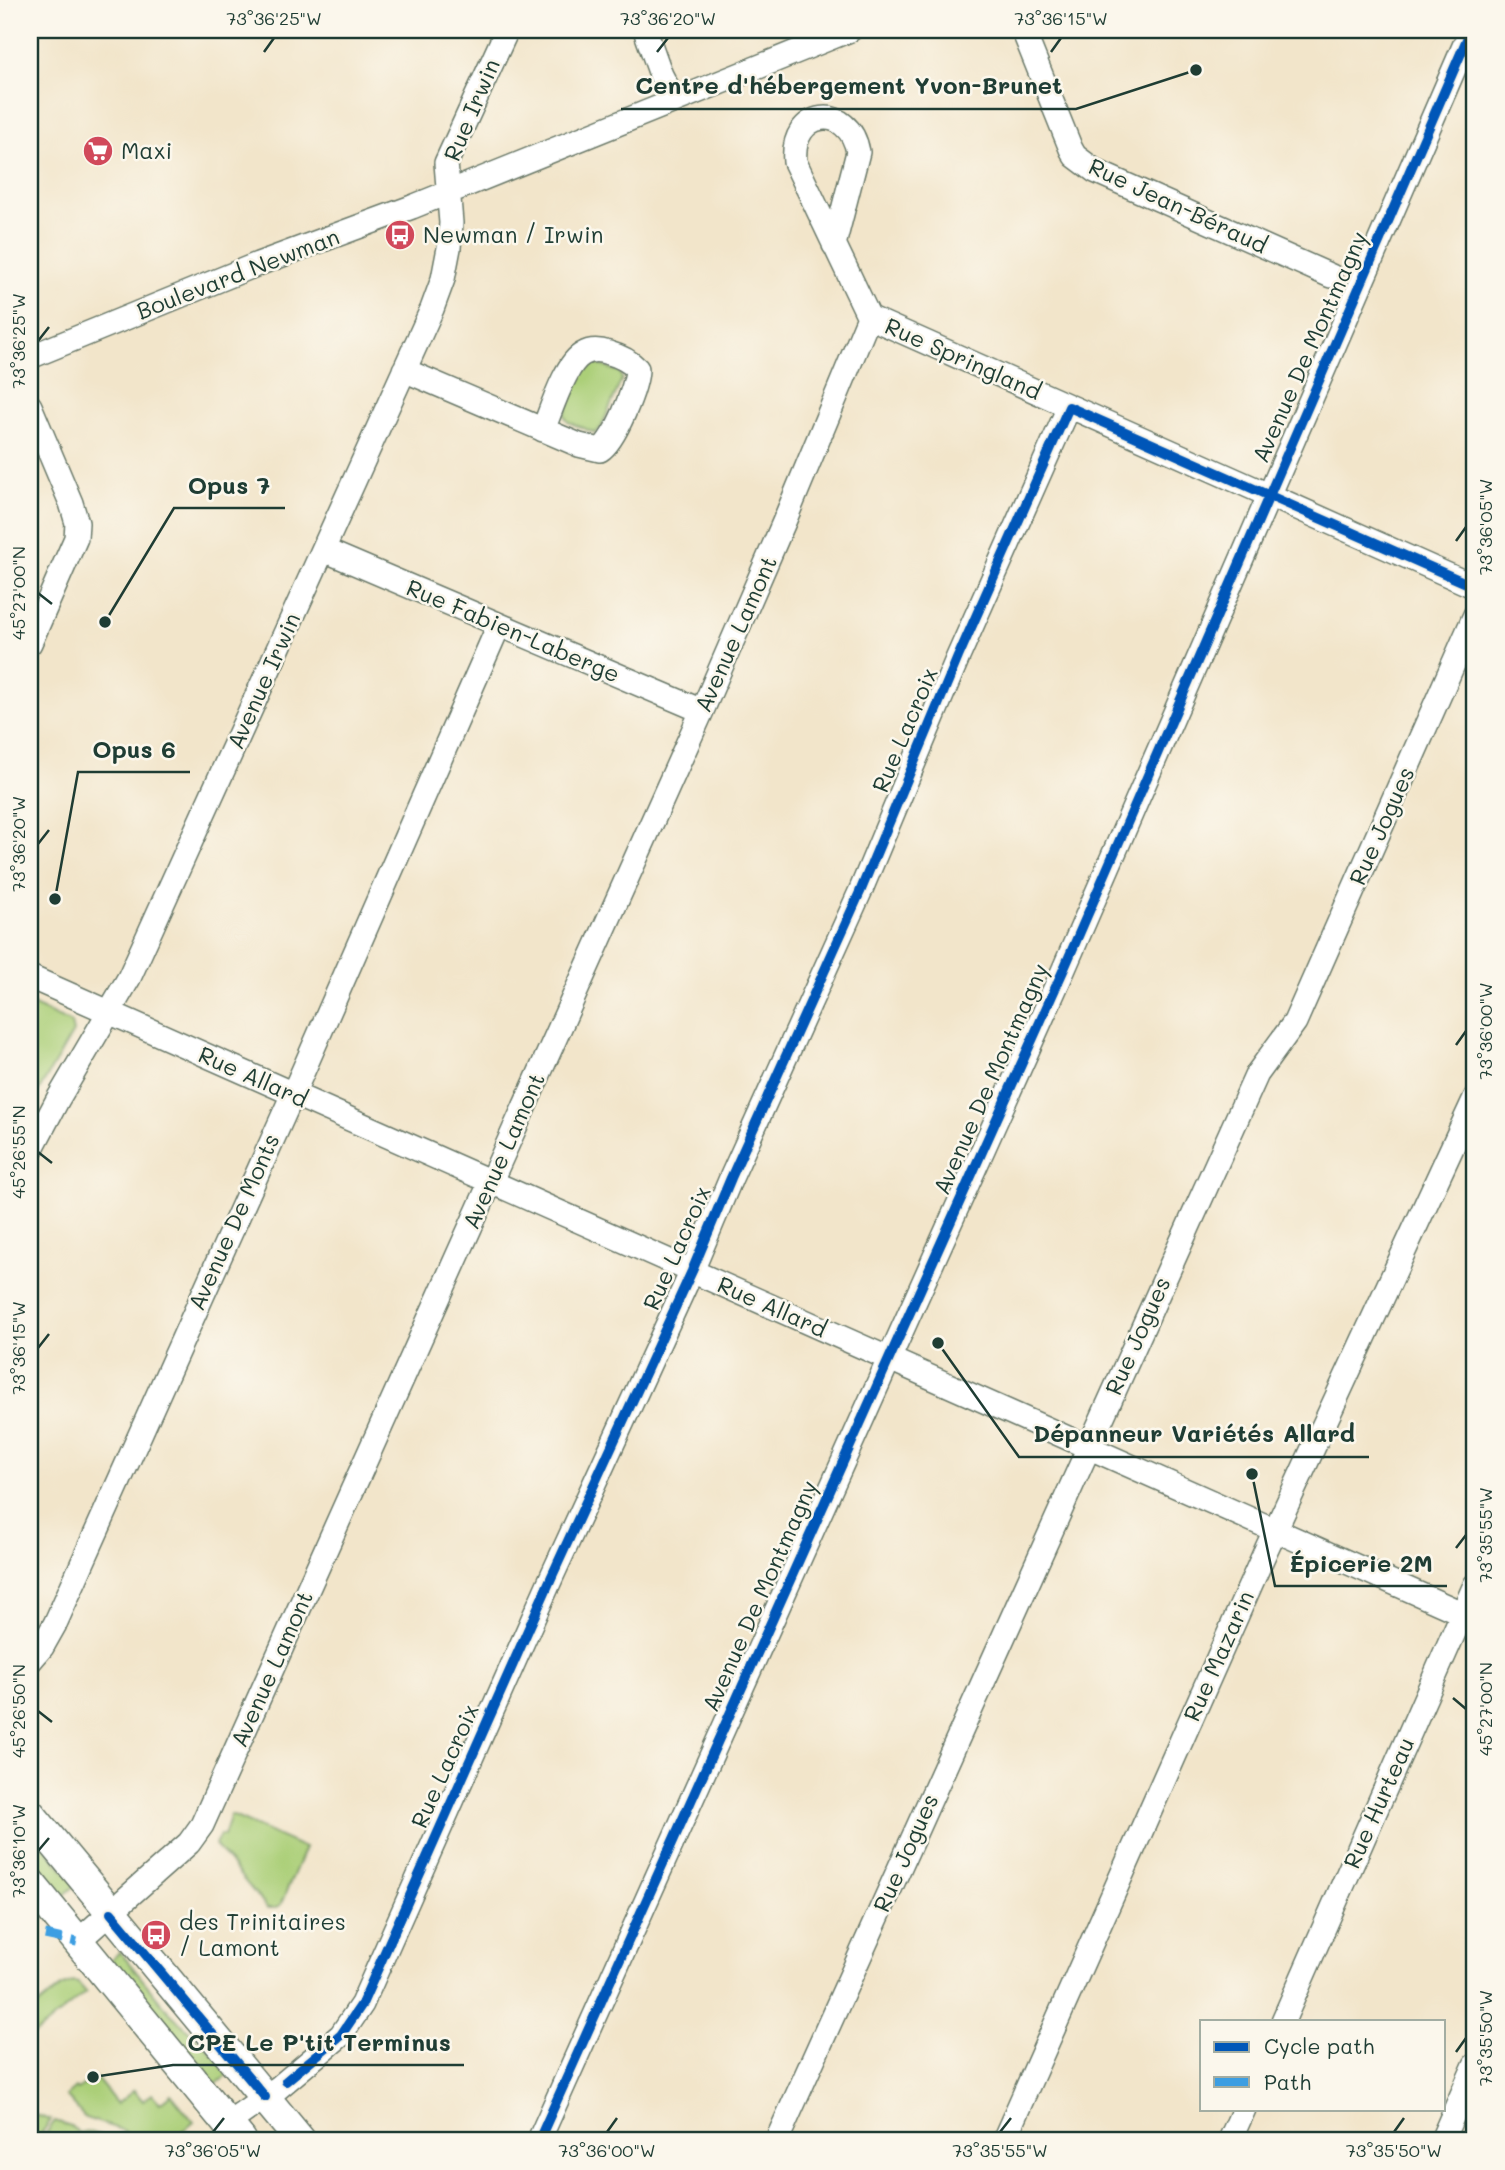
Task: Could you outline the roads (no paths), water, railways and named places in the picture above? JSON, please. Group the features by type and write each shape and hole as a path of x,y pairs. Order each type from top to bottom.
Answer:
{"main road":[{"path":"30,1814 300,2140"},
{"path":"30,1883 234,2132"}],"street":[{"name":"Rue Irwin","path":"448,192 446,163 507,30"},
{"path":"645,30 661,75 674,100"},
{"name":"Boulevard Newman","path":"30,357 258,264 412,208 850,30"},
{"name":"Rue Jean-Béraud","path":"1023,30 1071,149 1082,161 1095,171 1331,276"},
{"name":"Avenue De Montmagny","path":"539,2140 1063,971 1471,30"},
{"name":"Rue Springland","path":"834,245 858,152 856,139 845,125 832,119 819,119 808,124 799,133 794,148 795,162 834,245 869,317 1475,587"},
{"name":"Avenue Irwin","path":"30,1152 129,978 432,309 443,279 449,248 451,223 448,192"},
{"name":"Avenue Lamont","path":"77,1942 189,1843 202,1825 702,711 784,523 869,317"},
{"path":"404,370 543,430 589,449 600,450 614,433 634,385 636,369 631,363 606,352 595,350 583,353 568,370 543,430"},
{"path":"30,407 77,523 76,538 30,643"},
{"name":"Rue Lacroix","path":"234,2132 265,2097 341,2035 362,2004 860,892 958,657 1069,407"},
{"name":"Rue Fabien-Laberge","path":"324,550 702,711"},
{"name":"Rue Jogues","path":"776,2140 1257,1074 1295,1022 1475,615"},
{"name":"Avenue De Monts","path":"30,1661 42,1647 54,1624 293,1094 499,625"},
{"name":"Rue Allard","path":"30,976 1469,1617"},
{"name":"Rue Mazarin","path":"1004,2140 1275,1531 1475,1097"},
{"name":"Rue Hurteau","path":"1283,2020 1469,1617 1475,1585"},
{"path":"1442,2140 1475,2064"},
{"path":"1230,2140 1244,2110"}],"place":[{"name":"Centre d'hébergement Yvon-Brunet","path":"1196,70"},
{"name":"Maxi","path":"98,151"},
{"name":"Newman / Irwin","path":"400,235"},
{"name":"Opus 7","path":"105,622"},
{"name":"Opus 6","path":"55,899"},
{"name":"Dépanneur Variétés Allard","path":"938,1343"},
{"name":"Épicerie 2M","path":"1252,1474"},
{"name":"des Trinitaires / Lamont","path":"156,1935"},
{"name":"CPE Le P'tit Terminus","path":"93,2077"}]}
